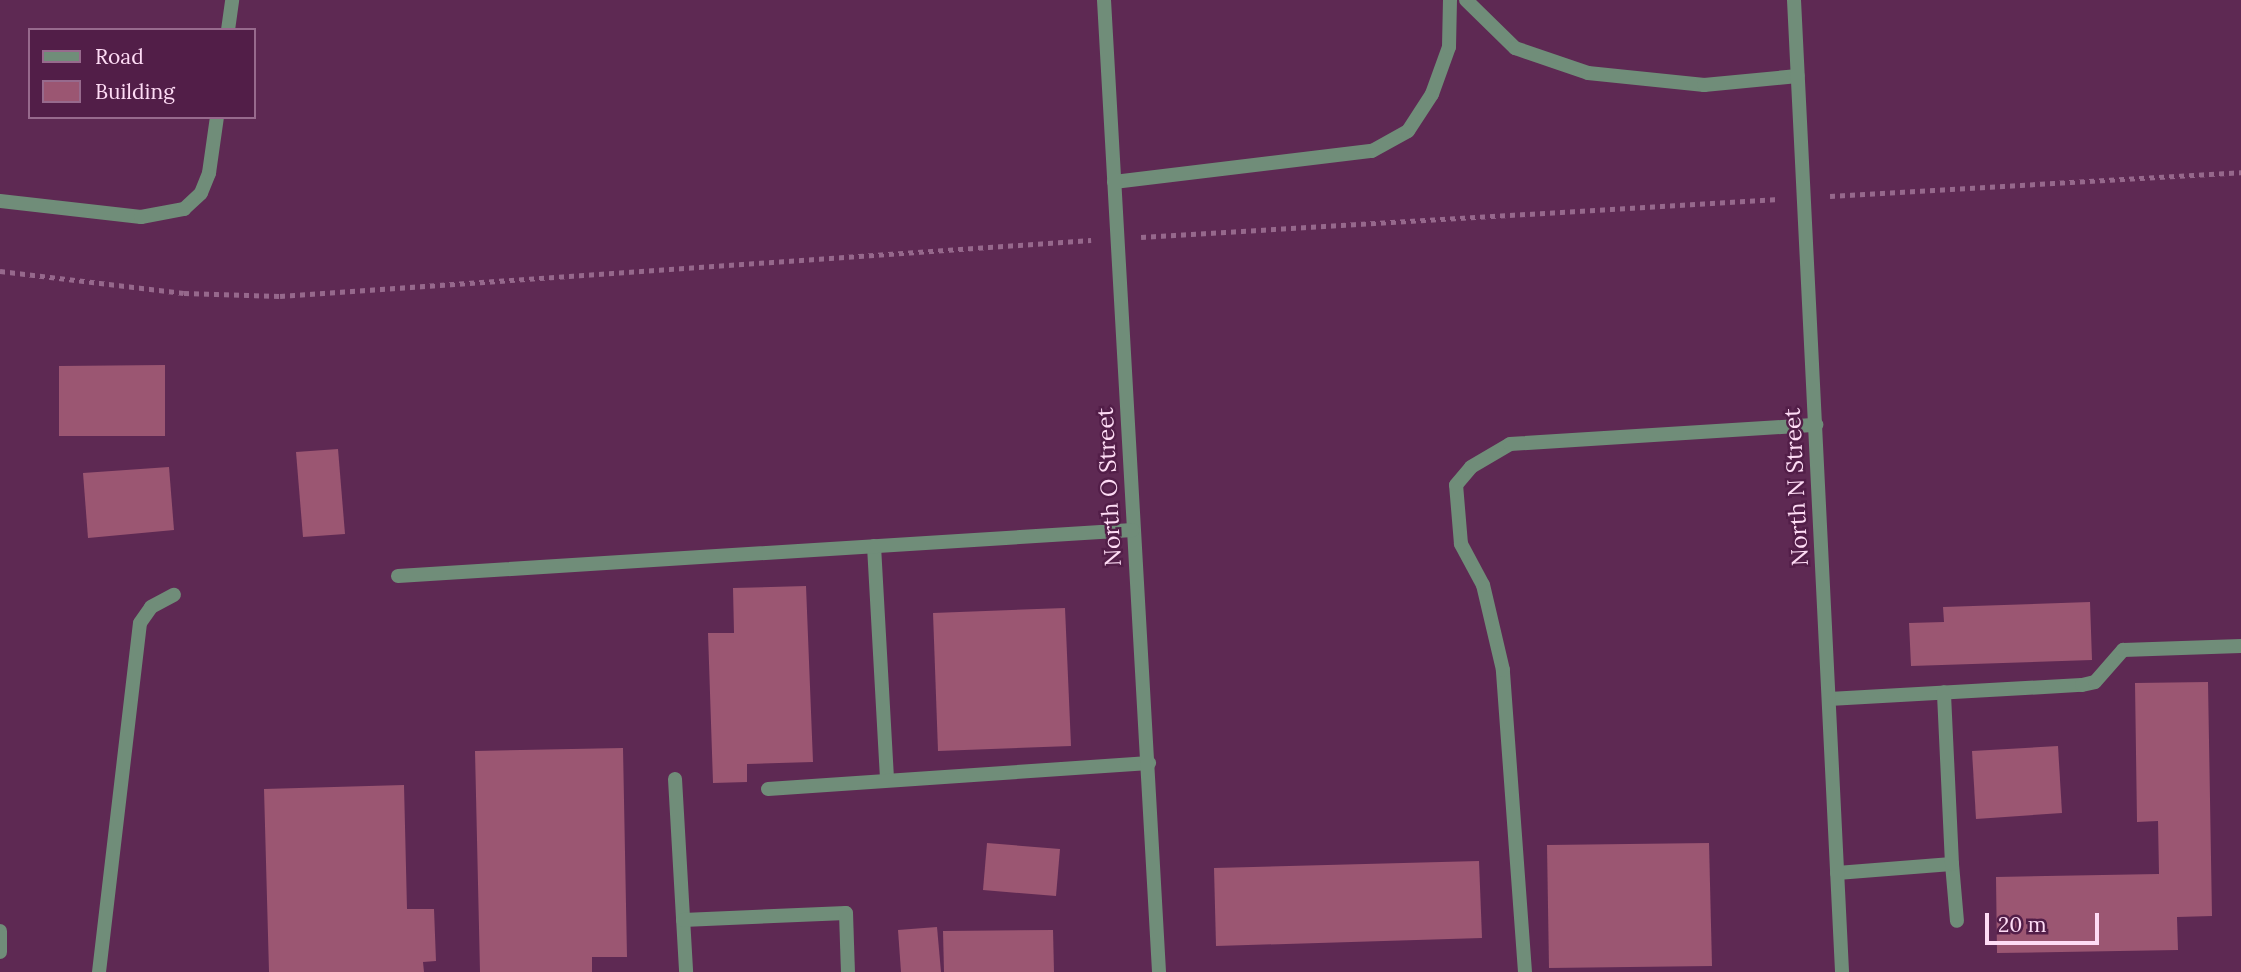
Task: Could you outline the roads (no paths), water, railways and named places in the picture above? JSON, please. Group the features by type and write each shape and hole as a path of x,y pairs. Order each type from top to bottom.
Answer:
{"street":[{"path":"228,28 232,0"},
{"name":"North O Street","path":"1104,0 1133,530 1149,763 1158,972"},
{"path":"1114,182 1372,151 1408,131 1432,94 1449,47 1450,0"},
{"path":"1466,0 1515,48 1588,73 1704,85 1798,76"},
{"name":"North N Street","path":"1794,0 1842,972"},
{"path":"0,201 141,217 184,209 201,193 209,173 216,119"},
{"path":"1525,972 1503,670 1483,585 1461,544 1456,485 1471,467 1510,444 1816,425"},
{"path":"398,576 1133,530"},
{"path":"874,546 887,780"},
{"path":"99,972 140,623 151,607 174,595"},
{"path":"1829,699 2082,685 2095,682 2123,650 2241,646"},
{"path":"1944,692 1957,920"},
{"path":"768,789 1149,763"},
{"path":"675,779 686,972"},
{"path":"1837,873 1952,864"},
{"path":"683,920 846,913 848,972"},
{"path":"0,931 0,951"}]}
